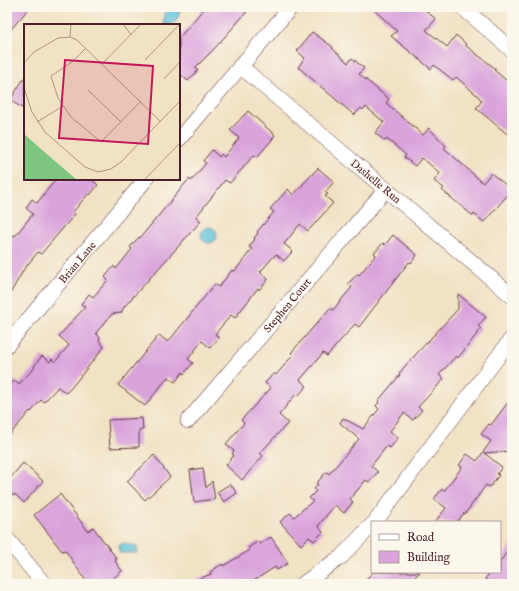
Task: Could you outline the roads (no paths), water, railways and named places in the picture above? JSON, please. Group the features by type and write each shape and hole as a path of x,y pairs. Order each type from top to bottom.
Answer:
{"street":[{"path":"180,138 292,7"},
{"path":"462,7 512,50"},
{"name":"Dashelle Run","path":"240,66 512,296"},
{"name":"Brian Lane","path":"9,340 145,180"},
{"name":"Stephen Court","path":"188,421 386,189"},
{"path":"376,521 512,338"},
{"path":"306,583 342,557 371,526"},
{"path":"7,539 44,584"}],"water":[{"path":"174,7 178,7 180,10 176,21 172,24 164,24 163,21 165,13"},
{"path":"209,227 216,232 217,235 212,242 209,243 202,238 201,235 206,228"},
{"path":"123,543 136,546 138,548 137,553 120,553 118,546"}]}
